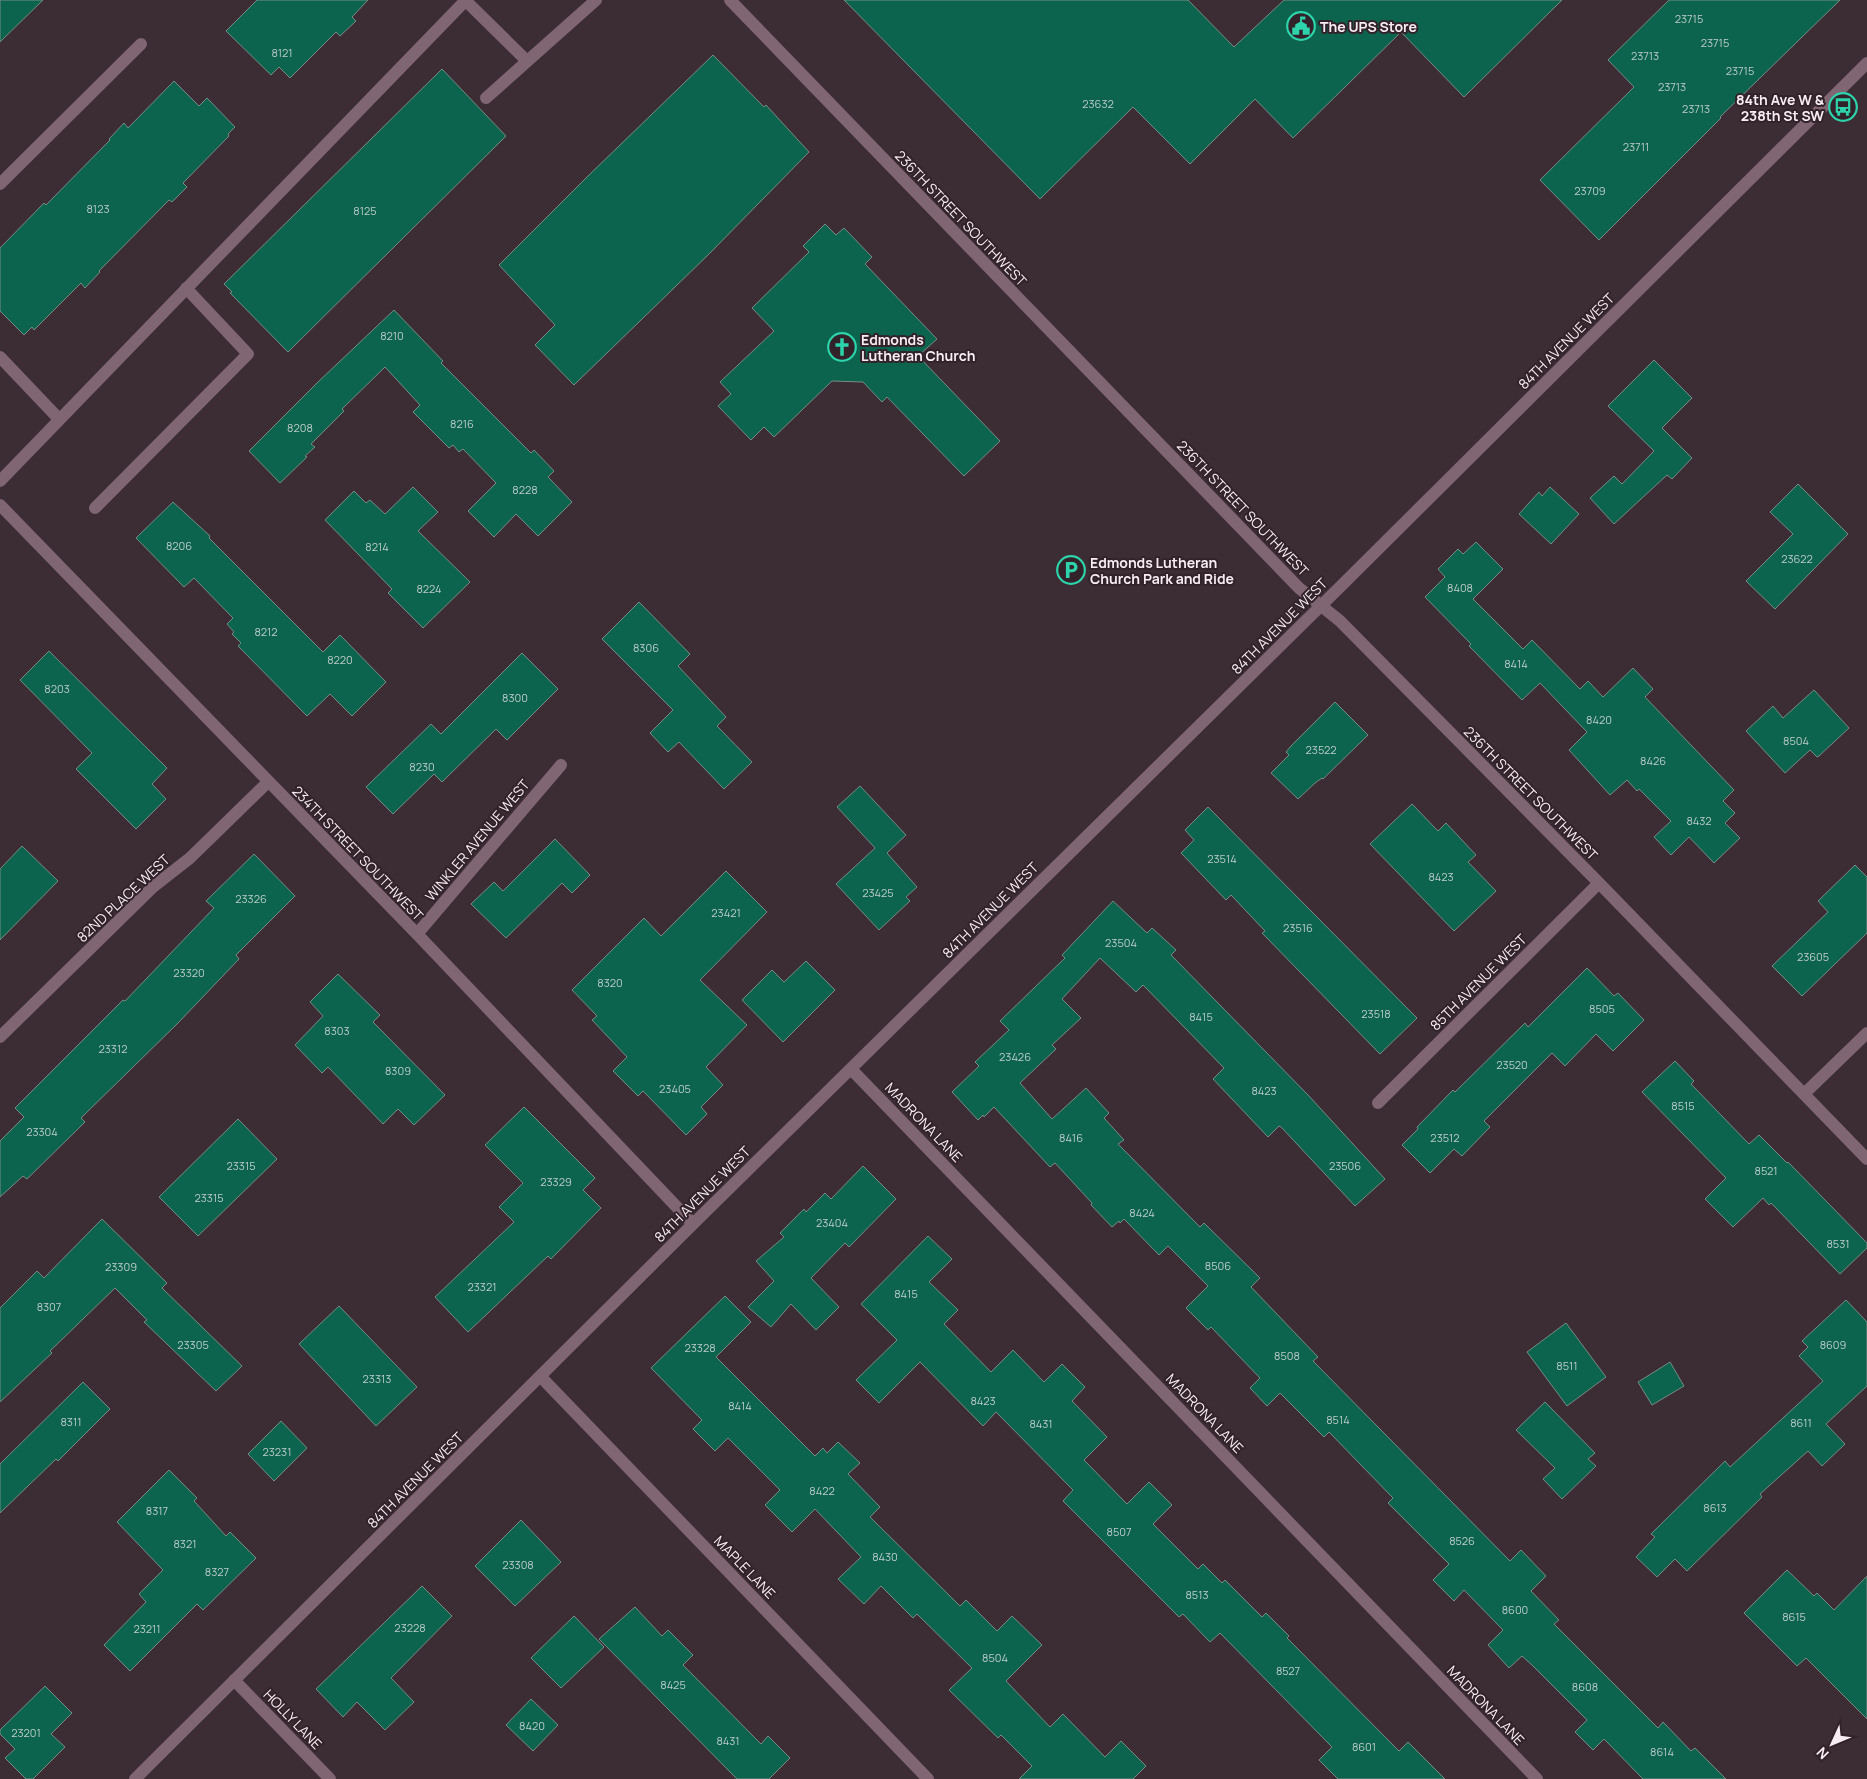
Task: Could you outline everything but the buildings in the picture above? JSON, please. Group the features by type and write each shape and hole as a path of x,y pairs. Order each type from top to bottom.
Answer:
{"street":[{"path":"0,481 465,0 527,61"},
{"path":"486,98 596,0"},
{"name":"236TH STREET SOUTHWEST","path":"730,0 1299,588 1340,621 1599,883 1867,1159"},
{"path":"0,184 141,44"},
{"name":"84TH AVENUE WEST","path":"135,1779 693,1224 1867,63"},
{"path":"95,508 248,354 186,288"},
{"path":"0,357 59,419"},
{"name":"234TH STREET SOUTHWEST","path":"0,504 417,934 693,1224"},
{"name":"WINKLER AVENUE WEST","path":"417,934 561,764"},
{"name":"82ND PLACE WEST","path":"0,1037 153,888 190,858 268,782"},
{"name":"85TH AVENUE WEST","path":"1378,1103 1599,883"},
{"path":"1804,1094 1867,1033"},
{"name":"MADRONA LANE","path":"851,1069 1537,1779"},
{"name":"MAPLE LANE","path":"540,1376 928,1779"},
{"name":"HOLLY LANE","path":"234,1680 330,1779"}],"place":[{"name":"The UPS Store","path":"1301,26"},
{"name":"84th Ave W & 238th St SW","path":"1843,107"},
{"name":"Edmonds Lutheran Church","path":"842,347"},
{"name":"Edmonds Lutheran Church Park and Ride","path":"1071,570"}]}
